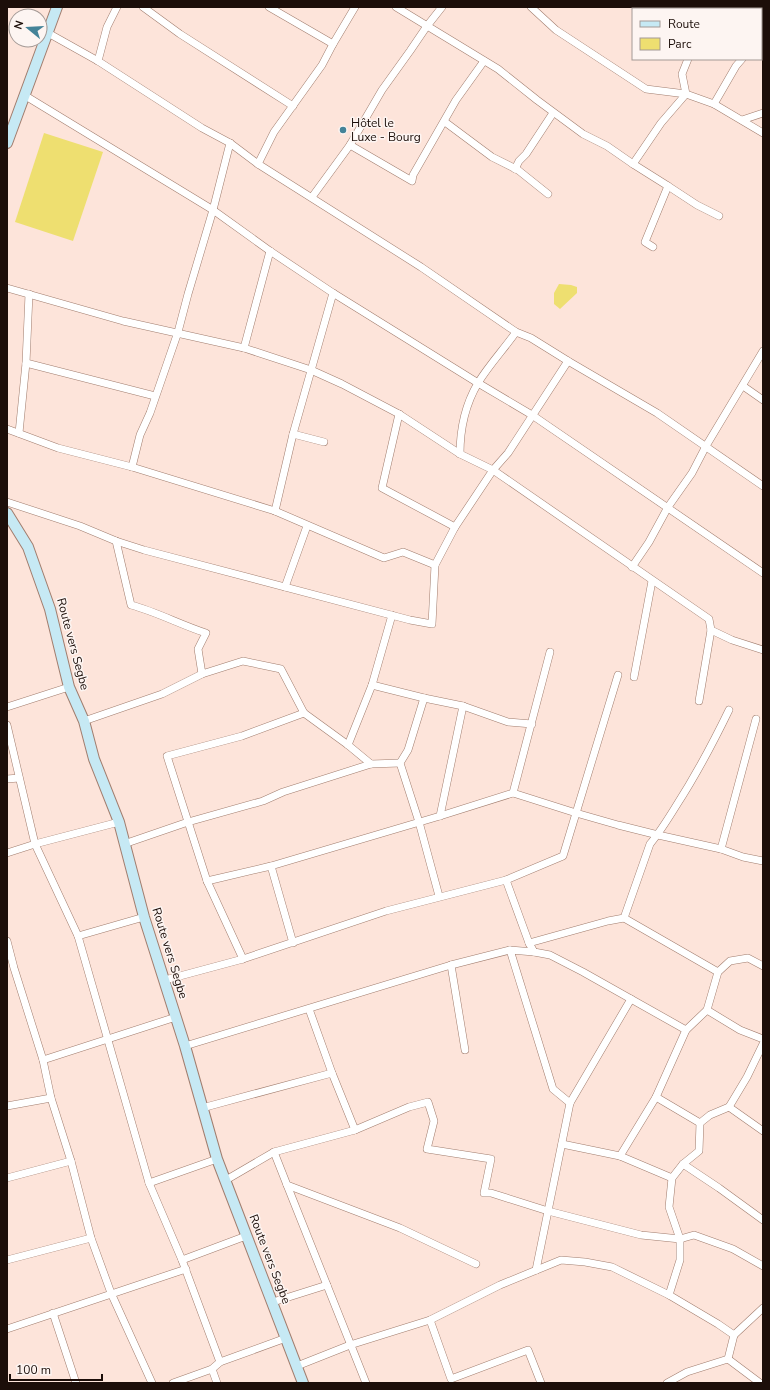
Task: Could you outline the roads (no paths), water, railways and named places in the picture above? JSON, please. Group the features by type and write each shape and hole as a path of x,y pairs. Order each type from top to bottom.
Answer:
{"main road":[{"path":"48,32 57,7"},
{"path":"7,143 42,48"},
{"name":"Route vers Segbe","path":"7,513 25,540 33,558 50,609 69,687 84,721 94,759 119,822 144,917 185,1046 217,1159 303,1383"},
{"name":"Route vers Segbe","path":"7,519 17,529"}],"street":[{"path":"98,61 107,27 117,7"},
{"path":"143,7 180,34 293,106"},
{"path":"269,7 333,44"},
{"path":"258,164 274,132 322,65 355,7"},
{"path":"396,7 498,69 583,134 607,146 697,205 719,216"},
{"path":"312,197 350,145 382,90 442,7"},
{"path":"531,7 556,30 646,89 686,94 714,104 763,133"},
{"path":"48,32 98,61 202,128 230,144 258,164 420,267 516,332 531,338 657,413 763,486"},
{"path":"686,94 682,74 688,60"},
{"path":"714,104 736,66 741,60"},
{"path":"350,145 412,181 413,175 445,122 456,100 484,61"},
{"path":"633,164 661,123 686,94"},
{"path":"24,96 213,210 270,251 333,293 532,415 763,573"},
{"path":"516,169 519,160 526,154 554,113"},
{"path":"742,120 763,113"},
{"path":"445,122 492,157 516,169 548,194"},
{"path":"132,467 140,435 150,413 178,332 213,210 230,144"},
{"path":"653,247 645,242 668,186"},
{"path":"244,348 270,251"},
{"path":"7,288 123,321 178,332 244,348 311,370 342,384 399,414 460,454 493,470 709,619 711,630 699,701"},
{"path":"275,511 293,434 333,293"},
{"path":"19,433 26,363 29,294"},
{"path":"460,454 460,435 464,419 478,383 516,332"},
{"path":"632,567 649,542 668,507 692,473 706,446 763,351"},
{"path":"7,502 80,526 116,541 410,620 432,624 435,565 455,527 493,470 508,453 568,361"},
{"path":"26,363 155,396"},
{"path":"742,386 763,400"},
{"path":"399,414 382,488 455,527"},
{"path":"7,429 58,448 132,467 275,511 384,558 403,552 435,565"},
{"path":"293,434 324,442"},
{"path":"285,587 308,526"},
{"path":"116,541 131,605 148,610 206,634 198,649 202,674"},
{"path":"634,677 652,581"},
{"path":"348,746 372,685 392,615"},
{"path":"711,630 732,640 763,650"},
{"path":"514,793 550,652"},
{"path":"84,721 162,694 202,674 243,661 281,669 304,713 371,764"},
{"path":"165,980 243,959 386,911 439,896 506,880 564,856 618,675"},
{"path":"372,685 463,706 508,722 532,724"},
{"path":"7,707 69,687"},
{"path":"424,698 408,750 400,763 419,822 439,896"},
{"path":"440,816 463,706"},
{"path":"624,918 650,844 658,835 682,797 729,710"},
{"path":"243,959 208,881 167,756 242,736 304,713"},
{"path":"721,849 756,719"},
{"path":"7,726 34,844 78,936 149,1183 186,1269 220,1362"},
{"path":"124,844 188,822 263,800 283,792 371,764 400,763"},
{"path":"7,779 19,778"},
{"path":"208,881 271,866 514,793 576,813 763,861"},
{"path":"7,854 34,844 119,822"},
{"path":"271,866 293,943"},
{"path":"506,880 529,943 534,952"},
{"path":"78,936 144,917"},
{"path":"529,943 624,918 718,972"},
{"path":"7,941 43,1060 51,1098 71,1161 91,1238 112,1294 152,1383"},
{"path":"510,950 553,1089 570,1103"},
{"path":"185,1046 450,965 510,950 534,952 550,956 686,1030"},
{"path":"620,1156 656,1097 686,1030 707,1010 718,972 730,961 748,958 763,966"},
{"path":"450,965 465,1050"},
{"path":"536,1270 570,1103 631,999"},
{"path":"309,1009 332,1073 355,1130"},
{"path":"707,1010 740,1030 763,1039"},
{"path":"43,1060 176,1017"},
{"path":"700,1123 710,1116 729,1107 747,1077 763,1044"},
{"path":"202,1108 332,1073"},
{"path":"656,1097 700,1123"},
{"path":"7,1106 51,1098"},
{"path":"226,1180 274,1152 355,1130 409,1107 428,1102 434,1121 427,1149 491,1159 484,1193 491,1193 548,1211 641,1235 680,1239 694,1235 733,1249 763,1266"},
{"path":"729,1107 763,1131"},
{"path":"669,1295 680,1260 680,1239 669,1207 672,1178 683,1164 699,1151 700,1123"},
{"path":"562,1144 620,1156 672,1178"},
{"path":"274,1152 366,1383"},
{"path":"149,1183 217,1159"},
{"path":"7,1178 71,1161"},
{"path":"683,1164 763,1220"},
{"path":"287,1185 400,1228 476,1264"},
{"path":"182,1260 246,1236"},
{"path":"7,1260 91,1238"},
{"path":"297,1366 350,1345 430,1320 500,1285 561,1260 585,1262 612,1267 669,1295 734,1335"},
{"path":"7,1329 186,1269"},
{"path":"273,1302 327,1285"},
{"path":"728,1358 734,1335 763,1308"},
{"path":"53,1313 76,1383"},
{"path":"430,1320 451,1379 528,1350 541,1383"},
{"path":"173,1383 212,1369 220,1362 286,1338"},
{"path":"667,1383 687,1372 728,1358"},
{"path":"728,1358 760,1383"},
{"path":"212,1369 217,1383"}],"place":[{"name":"Hôtel le Luxe - Bourg","path":"343,130"}]}
